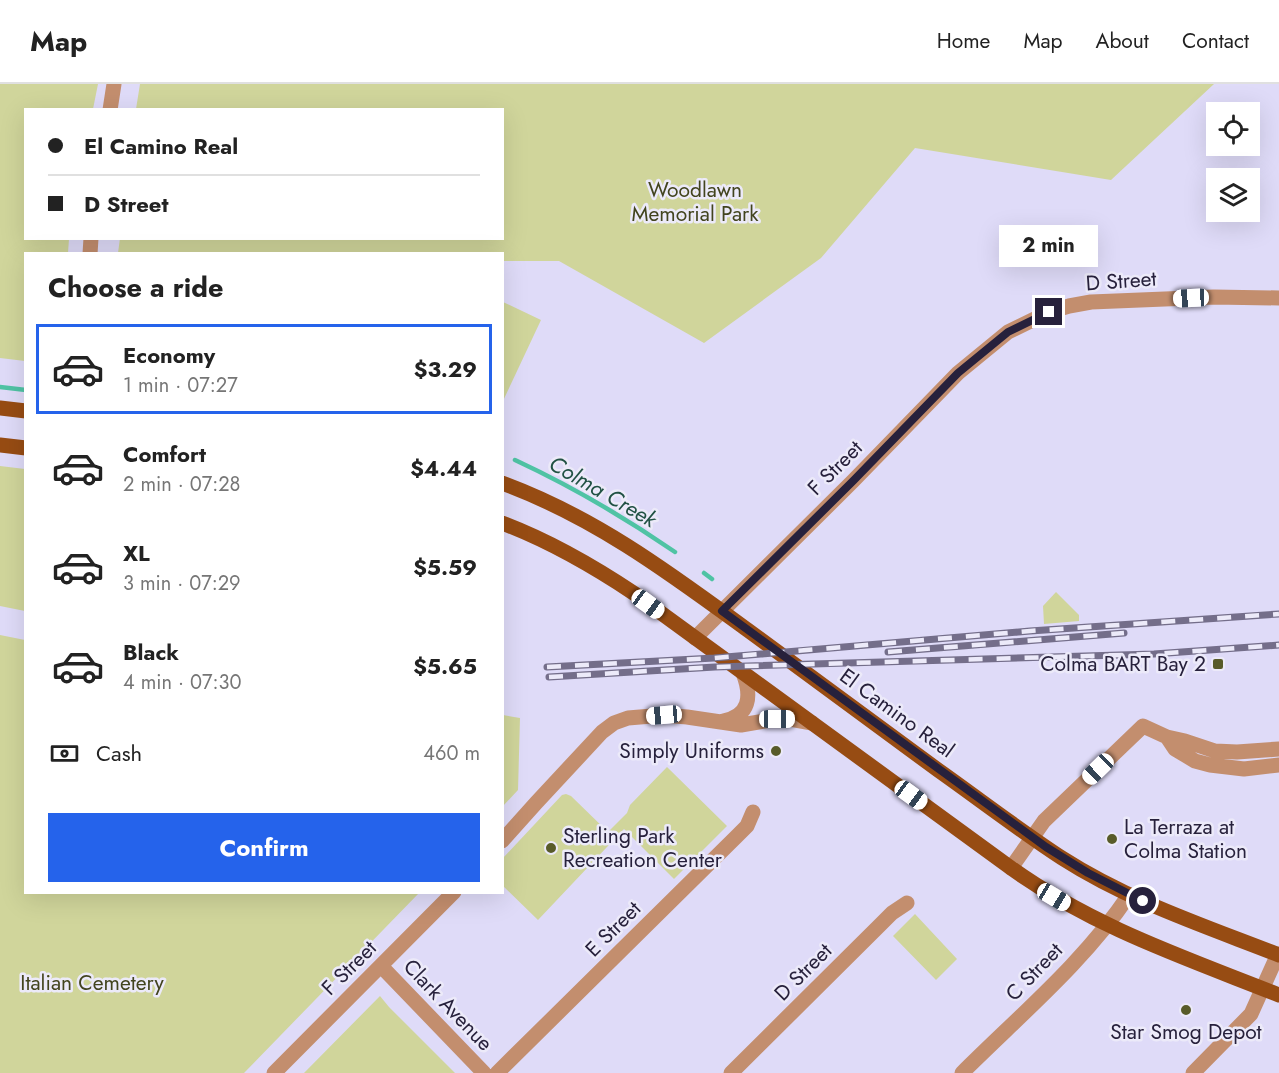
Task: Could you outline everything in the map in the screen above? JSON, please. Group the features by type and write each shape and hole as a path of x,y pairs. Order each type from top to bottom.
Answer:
{"main road":[{"path":"0,408 24,411"},
{"path":"0,445 24,448"},
{"name":"El Camino Real","path":"504,484 551,503 605,531 656,564 1074,866 1156,907 1279,955"},
{"path":"504,524 542,539 597,569 635,594 1011,868 1060,900 1107,925 1150,944 1279,994"}],"street":[{"path":"110,108 114,84"},
{"name":"D Street","path":"1008,332 1049,312 1091,302 1214,297 1279,298"},
{"name":"F Street","path":"695,638 958,373 1008,332"},
{"path":"717,722 732,719 742,712 748,697 748,686 743,673"},
{"path":"504,839 602,732 614,723 628,718 664,715 741,725 777,719 812,723"},
{"path":"1011,868 1044,821 1143,726 1167,737 1215,751 1279,749"},
{"path":"1167,737 1175,749 1195,761 1210,765 1244,768 1279,765"},
{"name":"E Street","path":"497,1073 747,826 753,812"},
{"name":"F Street","path":"274,1073 452,894"},
{"name":"C Street","path":"962,1073 1067,970 1107,925 1129,895"},
{"name":"D Street","path":"731,1073 879,926 907,903"},
{"path":"1192,1073 1251,1014 1279,955"},
{"name":"Clark Avenue","path":"381,966 484,1073"}],"green space":[{"path":"0,84 98,84 93,108 24,108 24,240 69,240 68,252 24,252 24,361 0,358"},
{"name":"Woodlawn Memorial Park","path":"140,84 1214,84 1111,180 915,148 821,258 704,343 559,261 504,261 504,252 118,252 120,240 504,240 504,108 136,108"},
{"path":"504,302 541,320 504,399"},
{"path":"0,466 24,469 24,611 0,606"},
{"path":"1056,592 1079,615 1079,621 1044,624 1043,606"},
{"name":"Italian Cemetery","path":"0,635 24,640 24,894 418,894 244,1073 0,1073"},
{"path":"504,715 520,718 518,790 504,805"},
{"path":"667,767 727,826 674,879 624,829 538,920 504,887 504,857 562,795 571,796 608,832 627,813 630,805"},
{"path":"915,914 957,959 936,980 893,936"},
{"path":"380,996 455,1073 304,1073"}],"waterway":[{"name":"Colma Creek","path":"0,387 24,390"},
{"name":"Colma Creek","path":"515,460 597,503 675,552"},
{"name":"Colma Creek","path":"704,573 712,579"}],"railway":[{"path":"547,667 714,658 1030,631 1279,614"},
{"path":"888,652 1124,633"},
{"path":"549,677 715,667 1154,654 1279,645"}],"place":[{"name":"Colma BART Bay 2","path":"1218,664"},
{"name":"Simply Uniforms","path":"776,751"},
{"name":"La Terraza at Colma Station","path":"1112,839"},
{"name":"Sterling Park Recreation Center","path":"551,848"},
{"name":"Star Smog Depot","path":"1186,1010"}],"route":[{"path":"1049,312 1008,332 958,373 722,611 1046,847 1074,866 1143,901"}]}
